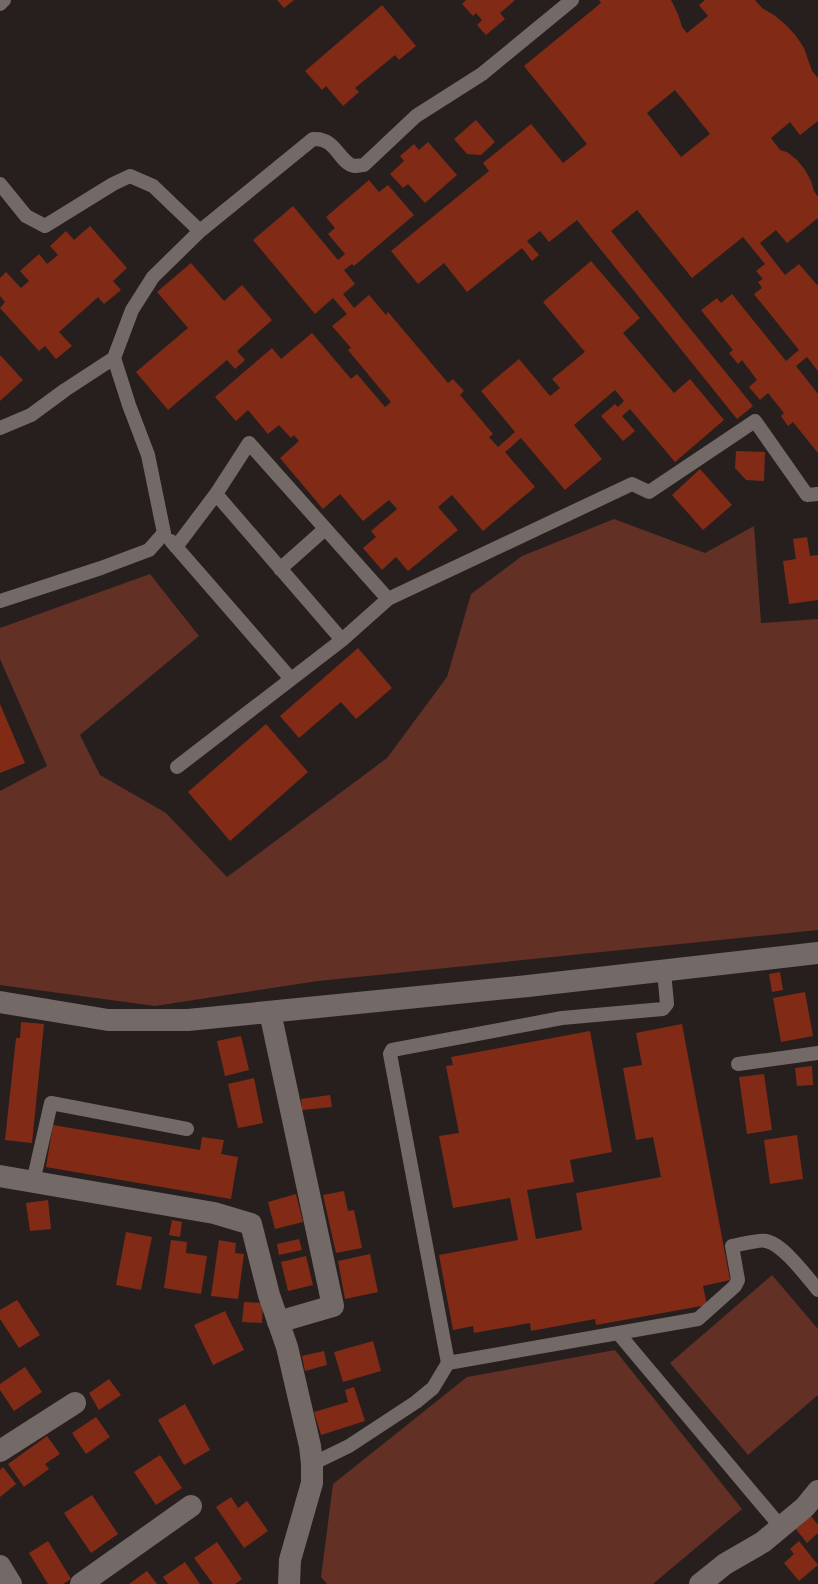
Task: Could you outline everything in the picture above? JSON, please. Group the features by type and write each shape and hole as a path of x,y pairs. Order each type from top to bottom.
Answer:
{"street":[{"path":"0,1002 108,1020 188,1020 528,986 818,953"},
{"path":"270,1012 333,1306 278,1322"},
{"path":"0,1176 214,1213 251,1224 269,1295 287,1347 310,1446 312,1464 312,1483 290,1560 289,1584"},
{"path":"0,1451 75,1403"},
{"path":"700,1584 725,1564 763,1542 805,1506 818,1491"},
{"path":"81,1584 191,1506"},
{"path":"0,1566 11,1584"}],"lane":[{"path":"0,4 4,0"},
{"path":"0,428 31,415 65,390 114,358 132,310 153,277 200,231 313,139 320,138 328,142 348,163 354,166 364,165 416,116 482,74 572,0"},
{"path":"0,184 26,216 45,226 113,184 130,176 153,186 200,231"},
{"path":"114,358 148,455 164,533 291,679"},
{"path":"177,768 342,640 388,600 632,484 649,492 755,421 807,495 818,494"},
{"path":"176,547 216,494 249,443 388,600"},
{"path":"216,494 342,640"},
{"path":"280,569 325,529"},
{"path":"0,601 101,568 149,550 164,533"},
{"path":"312,1464 349,1446 416,1402 433,1388 448,1363 390,1054 392,1050 562,1018 662,1009 667,1004 664,971"},
{"path":"738,1064 818,1053"},
{"path":"33,1182 51,1103 187,1129"},
{"path":"448,1363 698,1319 734,1286 738,1280 732,1246 766,1241 777,1246 791,1258 818,1290"},
{"path":"618,1333 781,1527"}],"shaded area":[{"path":"614,519 705,553 754,526 761,623 818,619 818,930 318,981 155,1006 0,985 0,791 47,766 0,659 0,628 150,574 199,636 80,735 100,775 166,813 227,877 387,758 447,677 471,594 522,556"},
{"path":"772,1275 818,1329 818,1395 748,1455 670,1363"},
{"path":"615,1350 742,1509 653,1584 327,1584 321,1577 333,1484 467,1377"}],"building":[{"path":"277,0 294,0 284,8"},
{"path":"466,0 514,1 500,13 505,19 486,35 477,25 482,20 476,13 473,16 462,4"},
{"path":"599,0 671,0 678,14 682,27 687,33 708,16 699,5 705,0 755,0 762,8 774,15 786,25 804,48 812,71 818,78 818,121 800,135 790,122 771,138 780,150 787,152 797,160 805,170 818,197 818,218 787,243 776,230 760,243 785,275 799,264 817,285 818,284 818,371 807,357 796,366 818,394 818,453 793,422 788,426 781,416 784,413 768,393 760,400 749,387 757,380 742,360 738,364 729,353 733,350 701,310 717,298 721,303 732,294 786,361 799,350 754,294 762,288 758,282 763,279 756,271 765,264 743,237 692,278 637,210 611,231 753,406 737,419 577,220 549,242 540,231 527,241 539,255 532,261 522,248 467,292 444,263 418,284 391,251 489,171 483,163 531,124 563,163 587,144 524,66 601,3","holes":["675,90 710,134 681,157 647,113"]},
{"path":"382,5 416,46 399,60 395,55 355,88 359,92 343,106 326,86 322,90 305,71"},
{"path":"476,120 495,142 481,155 467,154 454,139"},
{"path":"428,142 457,175 425,203 408,184 403,188 390,174 404,161 400,156 414,144 419,150"},
{"path":"369,180 379,192 388,185 414,215 354,266 352,264 344,270 355,284 343,294 354,308 369,295 386,315 388,312 448,383 453,379 464,391 460,395 493,434 489,437 498,447 515,432 481,391 519,359 550,396 560,388 552,379 585,352 543,302 591,261 640,318 623,333 674,393 690,379 724,420 675,462 630,409 622,416 635,431 623,441 601,416 615,404 618,407 624,401 615,390 574,425 602,459 565,490 521,438 505,452 535,487 483,531 452,495 438,507 458,530 408,571 396,557 382,570 363,548 376,537 371,531 397,509 389,500 363,521 340,494 323,509 280,458 299,441 294,435 291,438 279,425 268,434 248,410 236,421 215,397 272,348 281,359 312,333 351,379 357,374 385,407 391,402 348,350 351,348 332,326 347,314 333,298 315,314 253,240 293,206 338,260 345,254 328,234 335,228 326,217"},
{"path":"90,226 127,268 113,281 121,290 104,304 98,297 59,332 72,346 56,359 45,346 39,351 0,308 5,302 0,296 0,278 6,272 21,288 29,281 20,271 39,254 47,264 58,255 50,246 66,231 74,240"},
{"path":"191,263 224,301 242,285 272,320 237,351 245,360 235,369 227,360 168,410 136,372 188,328 157,292"},
{"path":"0,355 23,380 0,401"},
{"path":"736,451 765,452 764,481 746,480 735,468"},
{"path":"700,469 732,505 703,530 672,495"},
{"path":"807,537 810,556 818,555 818,600 789,604 783,561 796,559 793,539"},
{"path":"358,648 392,688 356,719 341,702 299,738 280,716"},
{"path":"0,704 25,763 0,773"},
{"path":"266,724 308,772 230,841 188,792"},
{"path":"780,972 783,990 772,992 769,974"},
{"path":"805,992 813,1036 781,1042 773,998"},
{"path":"21,1022 44,1024 32,1143 5,1140 16,1038 20,1038"},
{"path":"682,1024 730,1280 703,1286 707,1305 596,1325 595,1319 531,1331 530,1323 474,1333 473,1326 453,1330 439,1255 518,1240 510,1198 453,1208 439,1136 459,1133 446,1066 453,1065 451,1057 590,1031 612,1152 570,1160 574,1182 527,1190 536,1239 582,1230 576,1193 661,1177 653,1137 636,1140 623,1068 642,1065 636,1033"},
{"path":"241,1036 249,1070 225,1076 217,1041"},
{"path":"812,1066 813,1085 797,1086 795,1068"},
{"path":"764,1074 772,1130 747,1134 739,1077"},
{"path":"254,1078 263,1123 238,1128 228,1084"},
{"path":"330,1095 332,1107 302,1110 301,1099"},
{"path":"53,1125 200,1150 202,1137 224,1140 221,1154 238,1157 231,1199 46,1167"},
{"path":"797,1135 803,1179 770,1184 764,1140"},
{"path":"344,1191 348,1211 354,1210 362,1248 336,1253 323,1195"},
{"path":"296,1194 303,1222 275,1229 268,1202"},
{"path":"48,1200 51,1229 30,1231 26,1203"},
{"path":"172,1220 182,1222 180,1237 169,1235"},
{"path":"126,1232 152,1237 141,1290 116,1285"},
{"path":"299,1239 302,1250 279,1255 277,1244"},
{"path":"171,1240 187,1242 186,1253 207,1256 201,1294 164,1288"},
{"path":"219,1240 236,1243 235,1253 244,1254 238,1299 211,1296"},
{"path":"370,1254 378,1292 345,1299 338,1261"},
{"path":"306,1256 313,1285 288,1291 281,1262"},
{"path":"17,1300 40,1335 19,1348 0,1319 0,1310"},
{"path":"244,1302 263,1303 262,1323 242,1322"},
{"path":"225,1311 244,1350 213,1365 194,1325"},
{"path":"373,1341 381,1371 343,1382 334,1352"},
{"path":"324,1351 327,1365 305,1371 302,1356"},
{"path":"25,1367 42,1392 14,1411 0,1390 0,1384"},
{"path":"109,1379 121,1395 99,1410 89,1393"},
{"path":"354,1387 365,1421 321,1435 314,1412 348,1402 345,1390"},
{"path":"185,1404 210,1450 184,1465 158,1420"},
{"path":"96,1417 110,1437 86,1454 72,1433"},
{"path":"47,1436 60,1454 45,1464 49,1469 24,1487 8,1464"},
{"path":"160,1455 182,1488 156,1505 134,1472"},
{"path":"3,1467 16,1484 0,1497 0,1470"},
{"path":"92,1495 118,1534 91,1553 64,1513"},
{"path":"231,1497 238,1508 247,1501 268,1531 244,1548 216,1507"},
{"path":"811,1516 818,1525 818,1533 807,1543 795,1528"},
{"path":"48,1541 71,1579 63,1584 48,1584 29,1553"},
{"path":"799,1541 818,1565 799,1581 784,1563 794,1554 790,1549"},
{"path":"217,1542 242,1579 235,1584 213,1584 194,1558"},
{"path":"185,1562 200,1584 168,1584 163,1577"},
{"path":"147,1571 157,1584 129,1584"}]}
